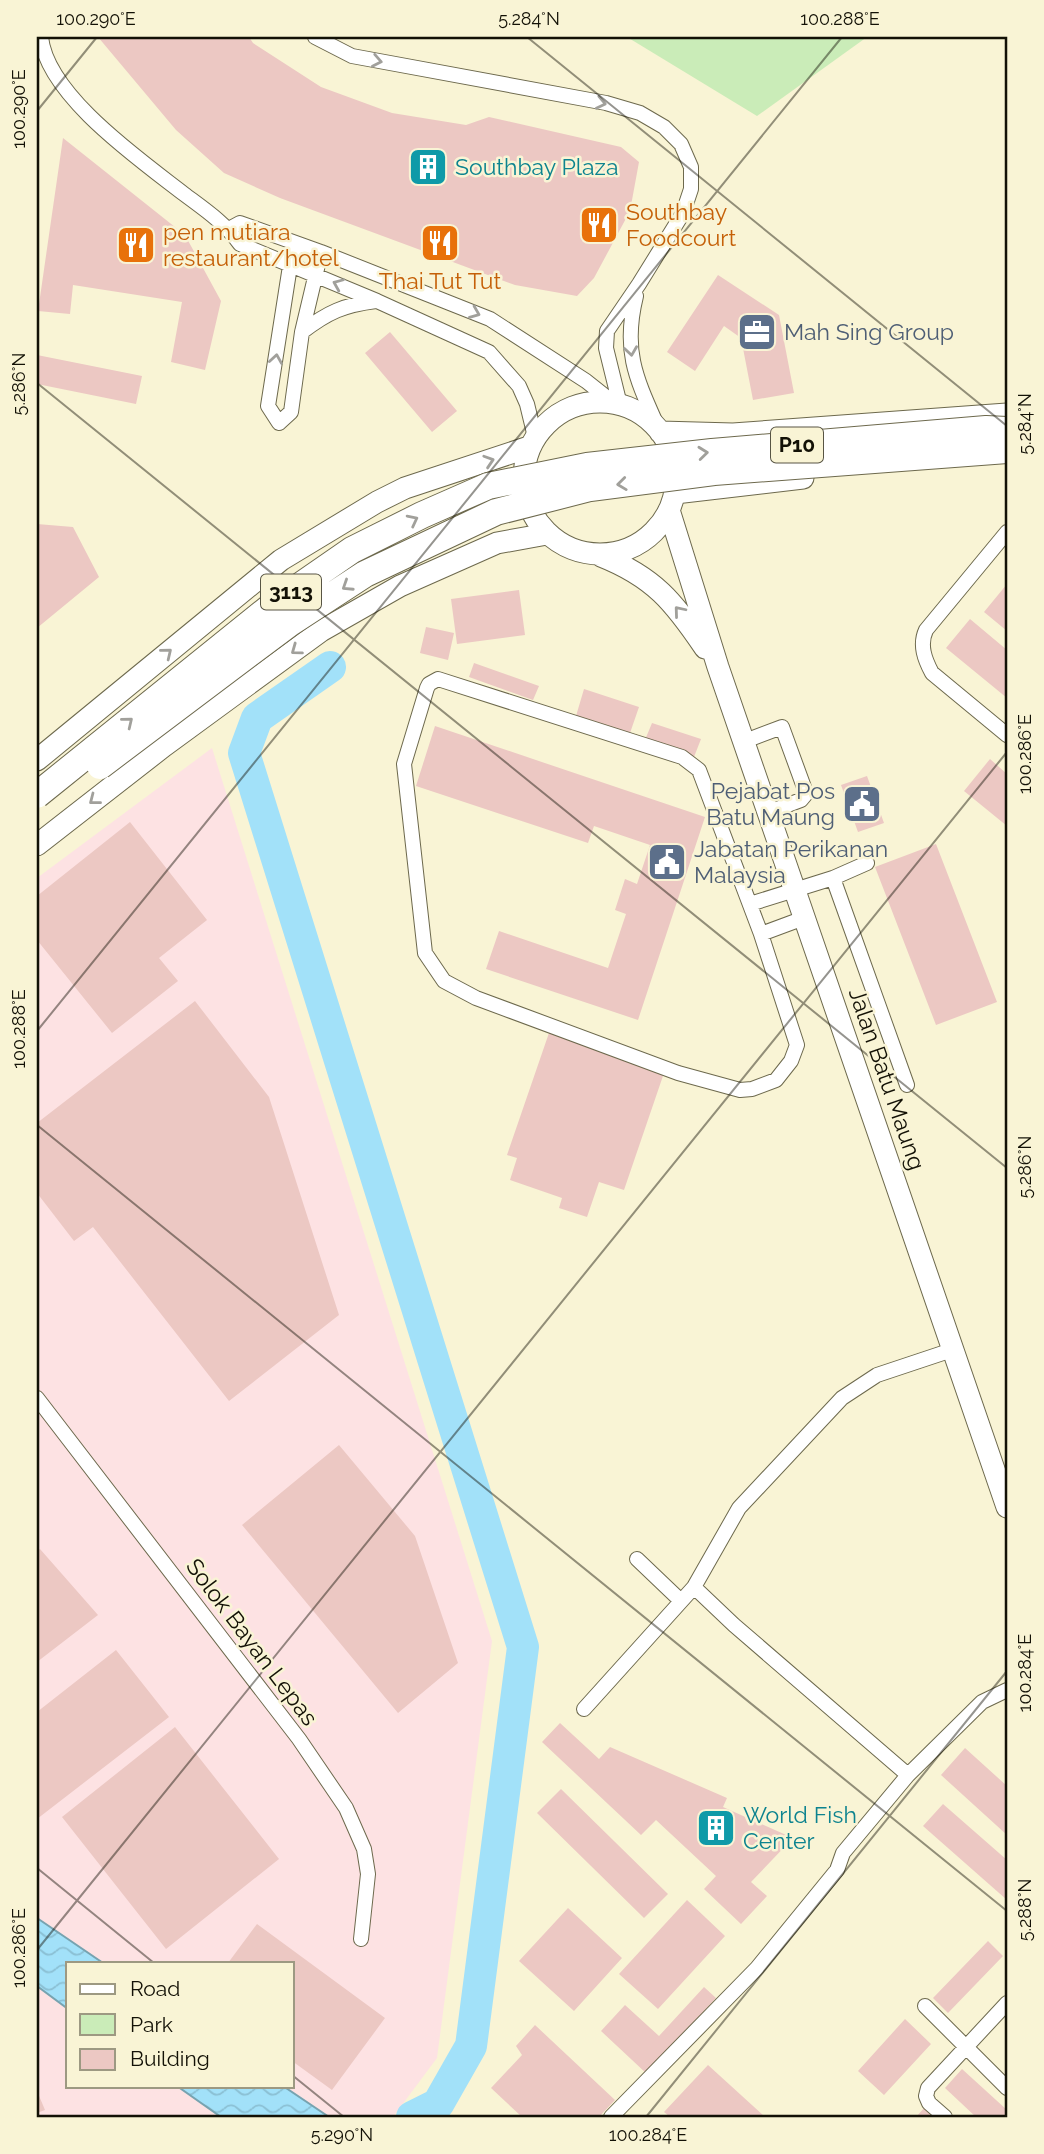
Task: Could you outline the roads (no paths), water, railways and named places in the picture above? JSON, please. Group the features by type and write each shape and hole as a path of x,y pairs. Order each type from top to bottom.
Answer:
{"highway":[{"name":"P10","path":"589,477 945,432 1007,430"},
{"name":"P10","path":"589,477 714,472 1007,450"},
{"name":"3113","path":"37,795 274,604 352,550 488,486 589,477"},
{"name":"3113","path":"37,815 290,623 365,574 496,512 589,477"}],"main road":[{"path":"596,402 618,404 642,415 660,432 671,450 676,471 672,501 657,529 640,544 618,553 599,555 571,549 547,534 535,519 525,493 524,465 532,442 551,419 572,407 596,402"},
{"path":"660,432 733,433 1007,414"},
{"path":"37,760 281,560 405,488 532,442"},
{"path":"672,501 977,458 1007,460"},
{"name":"Jalan Batu Maung","path":"672,501 718,667 1007,1507"},
{"path":"316,539 358,532 384,546 391,571 374,600"},
{"path":"37,845 164,746 321,631 400,586 497,543 547,534"},
{"name":"Jalan Batu Maung","path":"599,555 626,566 658,588 681,612 718,667"}],"street":[{"path":"41,37 45,58 78,106 160,176 229,229 240,244 377,301 489,352 519,386 527,404 532,442"},
{"path":"315,37 352,56 606,103 640,113 664,127 681,144 691,167 691,189 683,214 607,331 606,348 618,404"},
{"path":"229,229 240,223 490,319 618,404"},
{"path":"296,244 290,266 268,406 279,423 291,412 302,332 321,252"},
{"path":"639,285 630,326 632,361 660,432"},
{"path":"302,332 324,315 350,304 377,301"},
{"path":"1007,532 922,638 932,673 1007,735"},
{"path":"438,679 443,680 691,762 704,779 761,934 797,1045 791,1061 776,1080 752,1089 729,1088 678,1073 476,998 444,981 425,953 404,764 429,684 438,679"},
{"path":"744,741 782,727 805,790 806,794 801,800 769,812"},
{"path":"750,904 832,878 867,863"},
{"path":"832,878 907,1085"},
{"path":"761,934 804,918"},
{"path":"584,1709 694,1587 739,1508 842,1398 877,1375 952,1350"},
{"name":"Solok Bayan Lepas","path":"37,1398 299,1739 346,1808 365,1849 368,1874 361,1939"},
{"path":"637,1559 681,1601"},
{"path":"694,1587 744,1634 908,1775"},
{"path":"611,2117 757,1968 837,1870 844,1853 908,1775 982,1702 1007,1690"},
{"path":"944,2117 929,2103 926,2096 929,2088 1007,2003"},
{"path":"925,2006 1007,2088"}],"water":[{"path":"37,1918 102,1962 66,1962 66,2008 37,1986"},
{"path":"180,2088 286,2088 329,2117 221,2117"}],"waterway":[{"path":"330,667 257,718 244,753 523,1647 471,2046 438,2104 412,2117"}],"place":[{"name":"Southbay Plaza","path":"428,167"},
{"name":"Southbay Foodcourt","path":"599,225"},
{"name":"Thai Tut Tut","path":"440,243"},
{"name":"pen mutiara restaurant/hotel","path":"136,245"},
{"name":"Mah Sing Group","path":"757,332"},
{"name":"Pejabat Pos Batu Maung","path":"862,804"},
{"name":"Jabatan Perikanan Malaysia","path":"667,862"},
{"name":"World Fish Center","path":"716,1828"}]}
